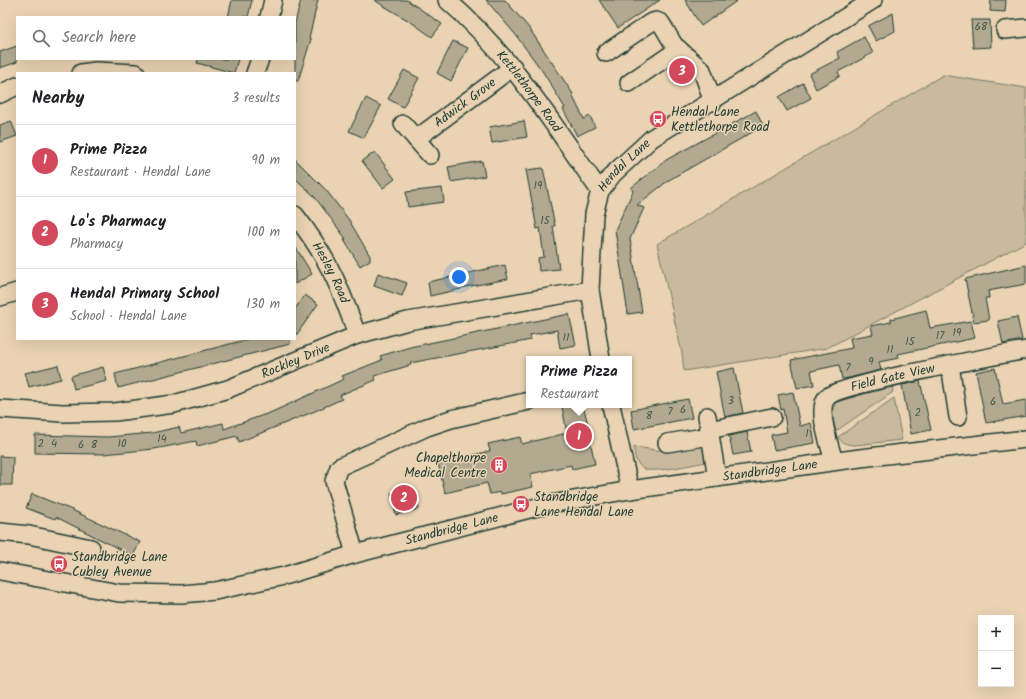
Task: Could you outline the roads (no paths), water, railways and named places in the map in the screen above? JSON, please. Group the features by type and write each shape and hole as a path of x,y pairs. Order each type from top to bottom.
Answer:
{"street":[{"path":"269,16 273,0"},
{"name":"Kettlethorpe Road","path":"447,0 490,40 513,67 600,191"},
{"name":"Hendal Lane","path":"601,356 590,290 594,214 600,191 613,174 652,138 713,102 873,0"},
{"path":"606,53 650,23 656,21 661,23 678,49 702,70 713,102"},
{"path":"1005,30 1026,28"},
{"path":"629,83 678,49"},
{"path":"255,72 260,60"},
{"name":"Adwick Grove","path":"416,139 513,67"},
{"path":"88,72 116,72"},
{"path":"0,94 16,86"},
{"path":"403,124 430,155"},
{"name":"Hesley Road","path":"296,215 313,238 332,269 342,290 357,335"},
{"name":"Rockley Drive","path":"0,409 63,413 107,412 174,404 228,389 357,335 417,319 590,290"},
{"path":"0,297 16,292"},
{"name":"Field Gate View","path":"834,461 822,414 823,404 828,396 836,391 950,365 1026,350"},
{"path":"950,365 958,417"},
{"path":"355,554 334,481 339,468 427,427 451,419 526,401"},
{"path":"612,408 630,490"},
{"path":"667,443 709,427 772,417"},
{"path":"709,427 717,478"},
{"name":"Standbridge Lane","path":"0,571 119,593 181,594 247,585 355,554 545,505 630,490 834,461 1026,439"},
{"path":"0,532 28,541 91,548"}],"place":[{"name":"Hendal Primary School","path":"682,71"},
{"name":"Hendal Lane Kettlethorpe Road","path":"658,119"},
{"name":"Prime Pizza","path":"579,436"},
{"name":"Chapelthorpe Medical Centre","path":"499,465"},
{"name":"Lo's Pharmacy","path":"404,498"},
{"name":"Standbridge Lane Hendal Lane","path":"521,504"},
{"name":"Standbridge Lane Cubley Avenue","path":"59,564"}]}
